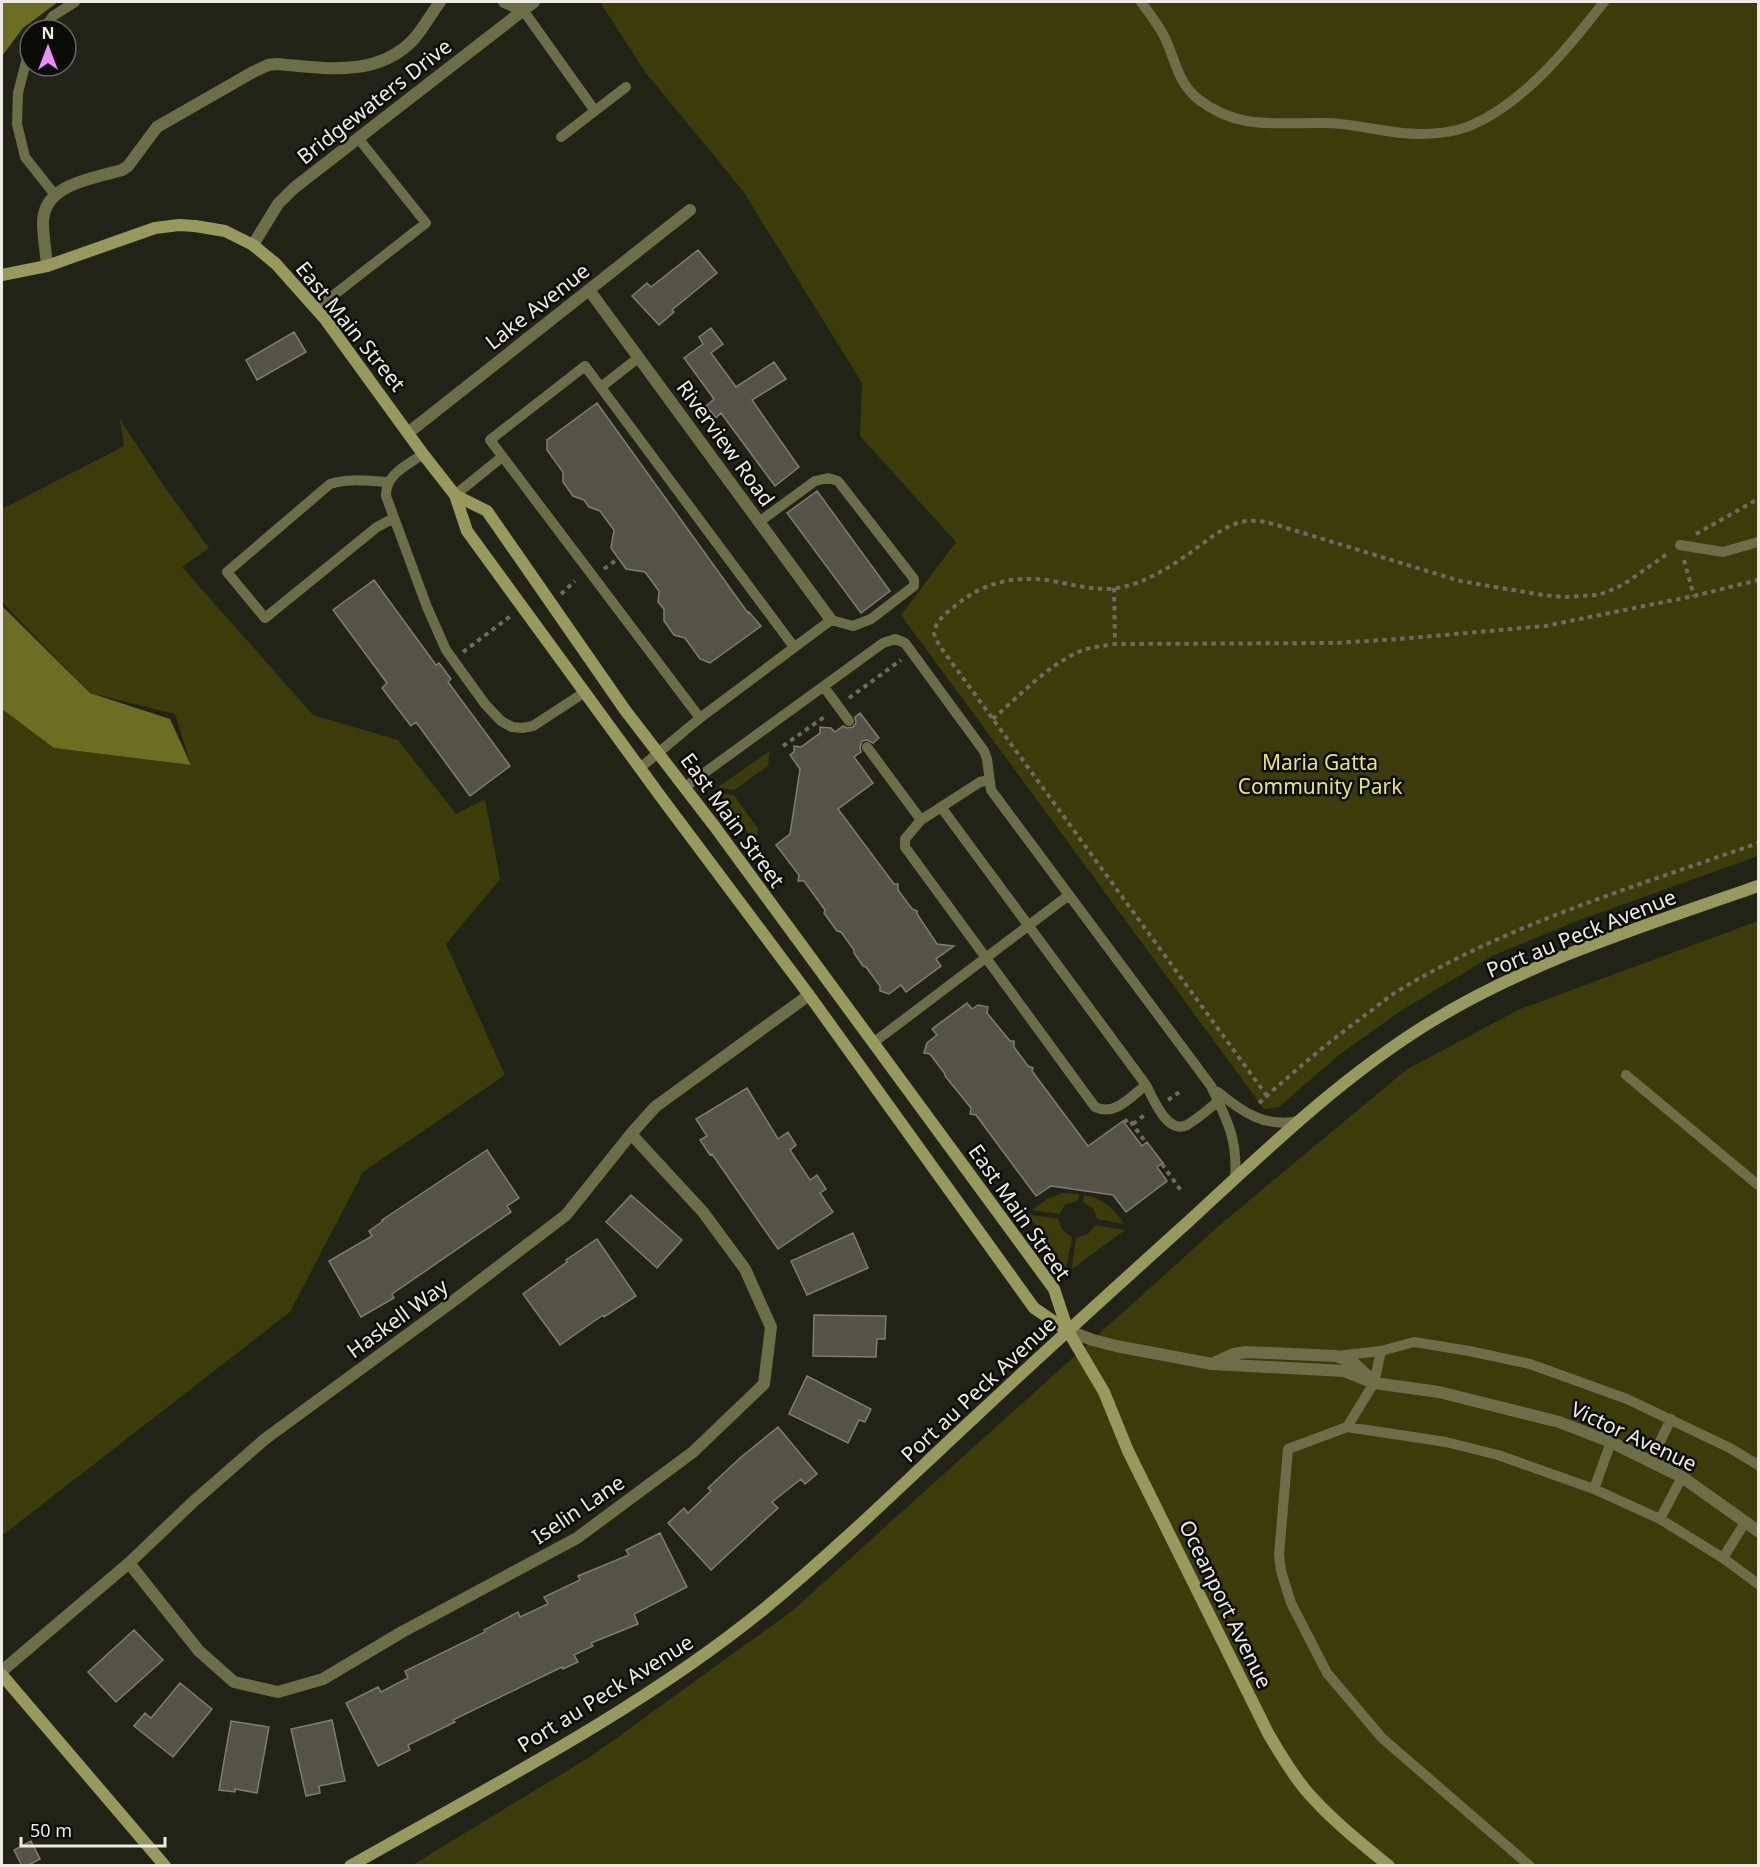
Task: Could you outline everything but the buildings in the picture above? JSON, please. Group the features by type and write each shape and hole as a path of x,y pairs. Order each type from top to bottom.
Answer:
{"main road":[{"name":"East Main Street","path":"2,275 47,266 156,228 179,225 210,227 225,231 253,245 276,264 316,309 455,495 467,531 809,995 1034,1308 1068,1331"},
{"name":"East Main Street","path":"455,495 487,511 625,710 685,787 1054,1289 1068,1331"},
{"name":"Port au Peck Avenue","path":"350,1866 537,1760 634,1701 699,1658 760,1612 822,1560 1298,1120 1387,1050 1488,990 1557,958 1758,886"},
{"name":"Oceanport Avenue","path":"1068,1331 1104,1392 1128,1451 1268,1733 1286,1764 1326,1813 1389,1866"},
{"path":"2,1673 165,1866"}],"street":[{"path":"47,266 43,222 46,208 55,195 65,187 122,170 128,166 157,127 268,65 342,69 387,58 414,39 440,2"},
{"path":"504,2 523,10"},
{"name":"Bridgewaters Drive","path":"253,245 278,204 294,188 534,2"},
{"name":"Lake Avenue","path":"408,433 690,210"},
{"name":"Riverview Road","path":"589,290 831,620"},
{"name":"Haskell Way","path":"2,1673 129,1563 193,1502 265,1439 465,1293 566,1215 655,1107 809,995"},
{"name":"Iselin Lane","path":"129,1563 199,1651 234,1682 278,1692 323,1679 402,1632 577,1538 693,1452 764,1384 771,1327 745,1269 703,1212 631,1134"},
{"name":"Victor Avenue","path":"1068,1331 1116,1346 1212,1364 1335,1370 1374,1383 1439,1392 1559,1422 1611,1442 1682,1478 1758,1531"},
{"path":"1212,1364 1234,1354 1246,1353 1336,1356 1359,1366 1374,1383"}],"lane":[{"path":"52,18 75,2"},
{"path":"1141,2 1165,38 1171,58 1183,82 1196,97 1214,110 1231,118 1260,123 1325,123 1416,134 1436,134 1470,126 1499,110 1542,75 1604,2"},
{"path":"523,10 595,111"},
{"path":"22,78 18,93 16,124 25,157 55,195"},
{"path":"561,137 626,87"},
{"path":"316,309 426,223 358,138"},
{"path":"601,387 638,357"},
{"path":"700,718 490,440 585,366 794,647"},
{"path":"423,454 387,482 386,496 427,607 446,650 485,704 501,721 512,727 533,726 585,692"},
{"path":"455,495 502,457"},
{"path":"640,768 700,718 831,620 853,626 871,619 914,586 915,579 838,481 828,478 815,481 759,522"},
{"path":"387,482 350,480 330,484 227,572 265,618 377,526 394,518"},
{"path":"1680,545 1723,552 1758,542"},
{"path":"685,787 883,644 895,639 905,643 984,751 991,789 1221,1099 1232,1133 1236,1159 1235,1179"},
{"path":"824,687 849,721"},
{"path":"867,747 921,820"},
{"path":"989,780 980,782 921,820 905,839 905,847 1095,1107 1105,1110 1116,1108 1146,1085"},
{"path":"941,807 1146,1085 1161,1112 1173,1125 1182,1127 1186,1125 1221,1099"},
{"path":"873,1042 1069,895"},
{"path":"1626,1074 1758,1185"},
{"path":"1221,1099 1262,1121 1287,1123 1298,1120"},
{"path":"1197,1117 1204,1113 1215,1114 1222,1118 1232,1133"},
{"path":"1336,1356 1381,1351 1414,1342 1530,1364 1627,1398 1730,1448 1758,1465"},
{"path":"1347,1427 1374,1383 1381,1351"},
{"path":"1650,1462 1671,1419"},
{"path":"1530,1866 1382,1738 1327,1673 1291,1603 1281,1571 1279,1555 1287,1449 1347,1427 1446,1442 1487,1452 1594,1489 1660,1519 1723,1558 1758,1584"},
{"path":"1594,1489 1611,1442"},
{"path":"1660,1519 1682,1478"},
{"path":"1723,1558 1746,1521"}],"path":[{"path":"1267,1096 933,639 936,625 957,604 980,589 1004,580 1028,578 1081,587 1114,588 1150,577 1182,559 1219,531 1242,522 1253,521 1277,525 1460,582 1564,597 1598,595 1617,588 1680,545 1758,499"},
{"path":"1680,545 1694,596"},
{"path":"604,570 619,558"},
{"path":"993,719 1029,686 1064,660 1080,651 1094,647 1115,644 1336,643 1545,626 1694,596 1758,580"},
{"path":"558,596 575,582"},
{"path":"1114,588 1115,644"},
{"path":"460,654 514,613"},
{"path":"846,700 903,659"},
{"path":"783,746 829,713"},
{"path":"1255,1106 1329,1042 1391,996 1464,956 1558,914 1758,843"},
{"path":"1133,1124 1150,1111"},
{"path":"1124,1122 1129,1119 1146,1143"},
{"path":"1162,1164 1182,1192"}],"green space":[{"name":"Maria Gatta Community Park","path":"600,2 1758,2 1758,856 1577,921 1492,956 1402,1010 1339,1055 1279,1107 1264,1109 901,615 956,542 860,436 862,383 743,191 646,73"},
{"path":"120,419 163,485 209,548 182,567 313,715 398,740 456,814 485,799 500,879 446,944 505,1075 363,1172 290,1312 4,1534 2,1532 2,709 54,748 191,765 175,714 90,693 2,602 2,509 124,446"},
{"path":"770,751 768,766 734,790 718,787"},
{"path":"719,793 734,795 758,829 756,844"},
{"path":"1758,921 1758,1865 411,1866 593,1755 792,1611 1222,1223 1406,1070 1518,1010"},
{"path":"1062,1193 1079,1194 1078,1201 1066,1204 1059,1214 1032,1210 1047,1199"},
{"path":"1084,1195 1107,1205 1124,1224 1097,1219 1093,1208 1083,1202"},
{"path":"1027,1214 1058,1219 1062,1230 1072,1237 1066,1268"},
{"path":"1095,1225 1125,1230 1072,1269 1076,1238 1088,1234"}],"shaded area":[{"path":"2,2 58,2 36,18 18,18 18,35 2,56"},
{"path":"2,606 90,693 170,719 191,765 54,748 2,709"}]}
